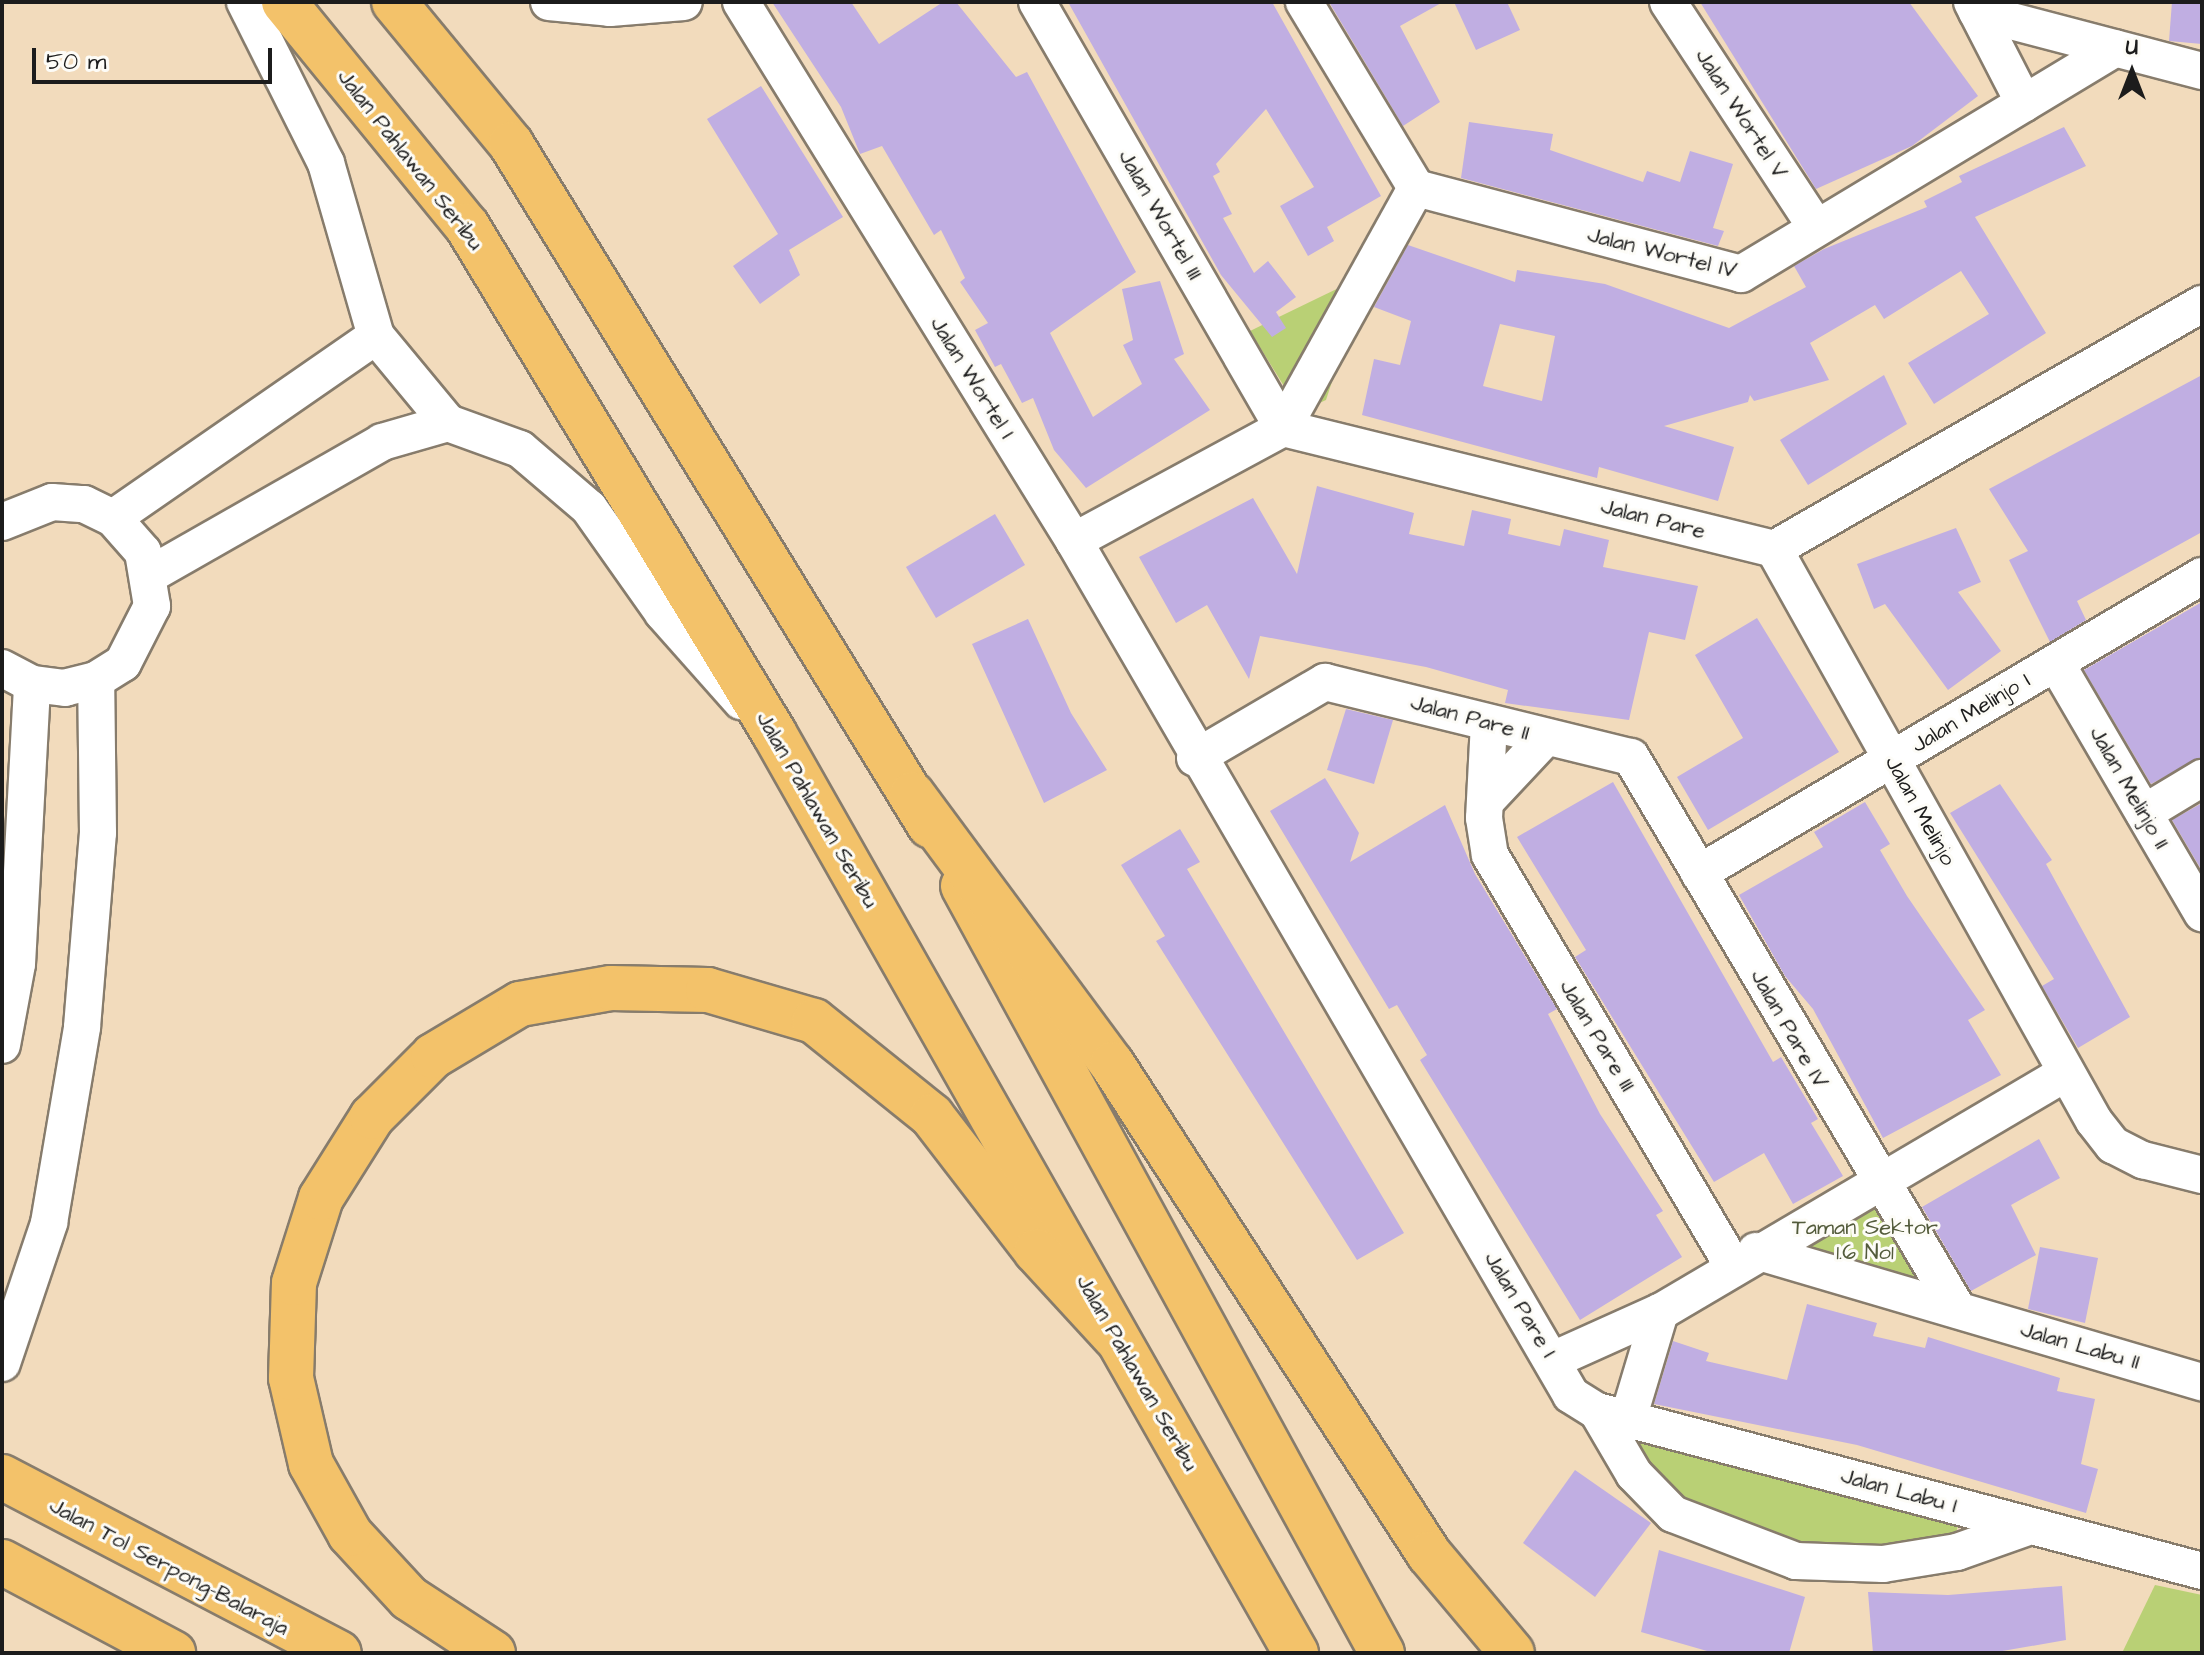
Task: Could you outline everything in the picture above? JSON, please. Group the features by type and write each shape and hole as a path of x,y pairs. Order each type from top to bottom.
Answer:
{"main road":[{"name":"Jalan Pahlawan Seribu","path":"284,2 467,226 774,733 1296,1653"},
{"path":"394,2 511,144 912,794 1382,1653"},
{"path":"912,794 1112,1064 1429,1554 1512,1653"},
{"path":"493,1653 409,1598 350,1534 311,1464 291,1378 294,1283 321,1198 372,1117 433,1056 520,1004 611,988 708,990 814,1021 932,1116 1036,1251 1115,1337"},
{"name":"Jalan Tol Serpong–Balaraja","path":"2,1477 339,1653"},
{"path":"2,1562 173,1653"}],"street":[{"path":"245,2 326,163 376,336 448,423 520,449 589,508 663,613 774,733"},
{"path":"549,2 610,8 684,2"},
{"name":"Jalan Wortel I","path":"741,2 1074,541 1195,758"},
{"name":"Jalan Wortel III","path":"1037,2 1283,428"},
{"path":"1074,541 1283,428 1416,188 1304,2"},
{"name":"Jalan Wortel V","path":"1668,2 1815,226"},
{"path":"1975,7 2032,26 2202,71"},
{"path":"1975,7 2024,103"},
{"path":"2000,57 2032,26"},
{"name":"Jalan Wortel IV","path":"1416,188 1741,274 1815,226 2115,48"},
{"path":"1774,549 2202,304"},
{"path":"113,518 376,336"},
{"path":"151,574 382,442 448,423"},
{"name":"Jalan Pare","path":"1283,428 1774,549"},
{"path":"2,522 52,502 84,504 113,518 143,552 151,574 152,606 143,637 123,663 96,680 17,676 17,964 2,1045"},
{"name":"Jalan Melinjo","path":"1774,549 2065,1073 2113,1145 2202,1175"},
{"name":"Jalan Melinjo I","path":"1699,873 2202,576"},
{"name":"Jalan Melinjo II","path":"2056,663 2202,913"},
{"path":"2,1363 49,1223 82,1027 98,833 96,680"},
{"name":"Jalan Pare II","path":"1195,758 1325,682 1546,737 1638,764 1699,873"},
{"name":"Jalan Pare III","path":"1489,723 1490,855 1744,1259"},
{"path":"1488,799 1546,737"},
{"name":"Jalan Pare I","path":"1195,758 1571,1395 1612,1415 1634,1474 1673,1514 1796,1561 1883,1564 1957,1552 2031,1526"},
{"path":"2144,813 2202,778"},
{"name":"Jalan Pare IV","path":"1699,873 1880,1185"},
{"path":"1553,1360 1660,1312 1744,1259 1880,1185 2065,1073"},
{"path":"1880,1185 1958,1310"},
{"name":"Jalan Labu II","path":"1744,1259 1958,1310 2202,1382"},
{"path":"1612,1415 1660,1312"},
{"name":"Jalan Labu I","path":"1612,1415 2202,1571"}],"green space":[{"path":"1349,283 1361,293 1326,400 1300,412 1250,331"},
{"name":"Taman Sektor 1.6 No1","path":"1877,1191 1949,1304 1767,1251"},
{"path":"1625,1439 1692,1454 1958,1526 1953,1542 1823,1560 1679,1511"},
{"path":"2155,1585 2202,1595 2202,1653 2122,1653"}],"building":[{"path":"772,2 851,2 879,44 943,2 956,2 1016,77 1027,72 1136,272 1050,333 1093,417 1142,384 1123,345 1133,340 1122,289 1160,281 1184,354 1174,359 1210,410 1086,488 1054,450 1033,398 1022,403 1001,364 995,367 975,330 988,323 960,282 965,278 941,230 934,235 882,146 860,154 841,107"},
{"path":"1068,2 1272,2 1381,196 1327,227 1334,241 1308,256 1280,206 1314,187 1266,109 1216,164 1220,172 1213,176 1232,214 1223,218 1254,273 1268,261 1296,297 1276,312 1286,328 1272,337 1221,275"},
{"path":"1329,2 1443,2 1400,26 1440,102 1403,126"},
{"path":"1454,2 1507,2 1520,30 1476,50"},
{"path":"1700,2 1909,2 1978,96 1912,146 1816,189"},
{"path":"2172,2 2202,2 2202,44 2169,41"},
{"path":"761,86 843,217 789,250 800,275 760,304 733,266 778,234 707,119"},
{"path":"1469,122 1553,134 1550,150 1643,182 1647,171 1680,182 1690,151 1733,164 1713,228 1724,231 1718,246 1461,178"},
{"path":"2064,127 2086,166 1975,217 2046,333 1934,404 1908,363 1989,314 1961,271 1884,319 1875,305 1810,343 1829,380 1754,401 1750,395 1748,402 1664,426 1734,447 1718,501 1599,467 1597,478 1362,415 1374,359 1400,365 1411,321 1374,307 1408,245 1515,282 1517,270 1605,284 1729,328 1806,287 1794,266 1824,249 1927,207 1924,201 1962,182 1959,176","holes":["1500,324 1555,336 1542,401 1483,386"]},
{"path":"1884,375 1907,424 1808,485 1780,440"},
{"path":"2202,375 2202,532 2077,601 2086,620 2050,642 2009,560 2028,551 1989,489"},
{"path":"1317,486 1414,513 1409,534 1464,546 1472,510 1511,519 1508,534 1560,546 1564,529 1609,540 1603,567 1698,586 1685,640 1649,632 1629,720 1505,703 1508,690 1426,667 1260,636 1249,679 1207,605 1176,623 1139,557 1253,498 1297,574"},
{"path":"995,514 1025,565 936,618 906,567"},
{"path":"1956,528 1981,582 1958,592 2001,651 1948,690 1885,604 1874,609 1857,564"},
{"path":"2202,602 2202,757 2151,784 2084,670"},
{"path":"1757,618 1839,752 1708,830 1677,777 1743,738 1695,655"},
{"path":"1028,619 1071,713 1107,770 1044,803 972,644"},
{"path":"1346,709 1393,720 1374,784 1327,770"},
{"path":"1325,778 1359,833 1350,862 1445,805 1475,874 1557,1009 1548,1014 1600,1114 1663,1211 1656,1215 1682,1257 1580,1320 1420,1060 1427,1055 1397,1005 1389,1009 1270,811"},
{"path":"1613,782 1773,1062 1781,1057 1818,1119 1811,1123 1843,1176 1793,1204 1764,1153 1714,1182 1575,957 1586,950 1517,837"},
{"path":"2000,784 2052,860 2046,864 2130,1017 2078,1048 2042,986 2054,979 1950,813"},
{"path":"1865,802 1890,844 1880,850 1907,896 1985,1010 1968,1020 2001,1075 1883,1138 1813,1009 1785,976 1739,895 1823,847 1814,832"},
{"path":"2202,803 2202,871 2172,820"},
{"path":"1180,829 1200,862 1187,869 1404,1233 1357,1260 1156,941 1165,936 1121,865"},
{"path":"2039,1139 2060,1178 2011,1205 2036,1255 1971,1291 1922,1207"},
{"path":"2040,1247 2098,1258 2085,1323 2028,1309"},
{"path":"1807,1304 1877,1323 1873,1336 1925,1348 1928,1337 2060,1378 2057,1391 2095,1399 2081,1464 2098,1469 2086,1513 1857,1445 1654,1404 1673,1341 1709,1353 1706,1361 1787,1380"},
{"path":"1575,1470 1651,1523 1595,1597 1523,1543"},
{"path":"1659,1550 1805,1597 1789,1653 1714,1653 1641,1632"},
{"path":"2062,1586 2066,1640 1991,1653 1873,1653 1868,1592 1948,1595"}]}
